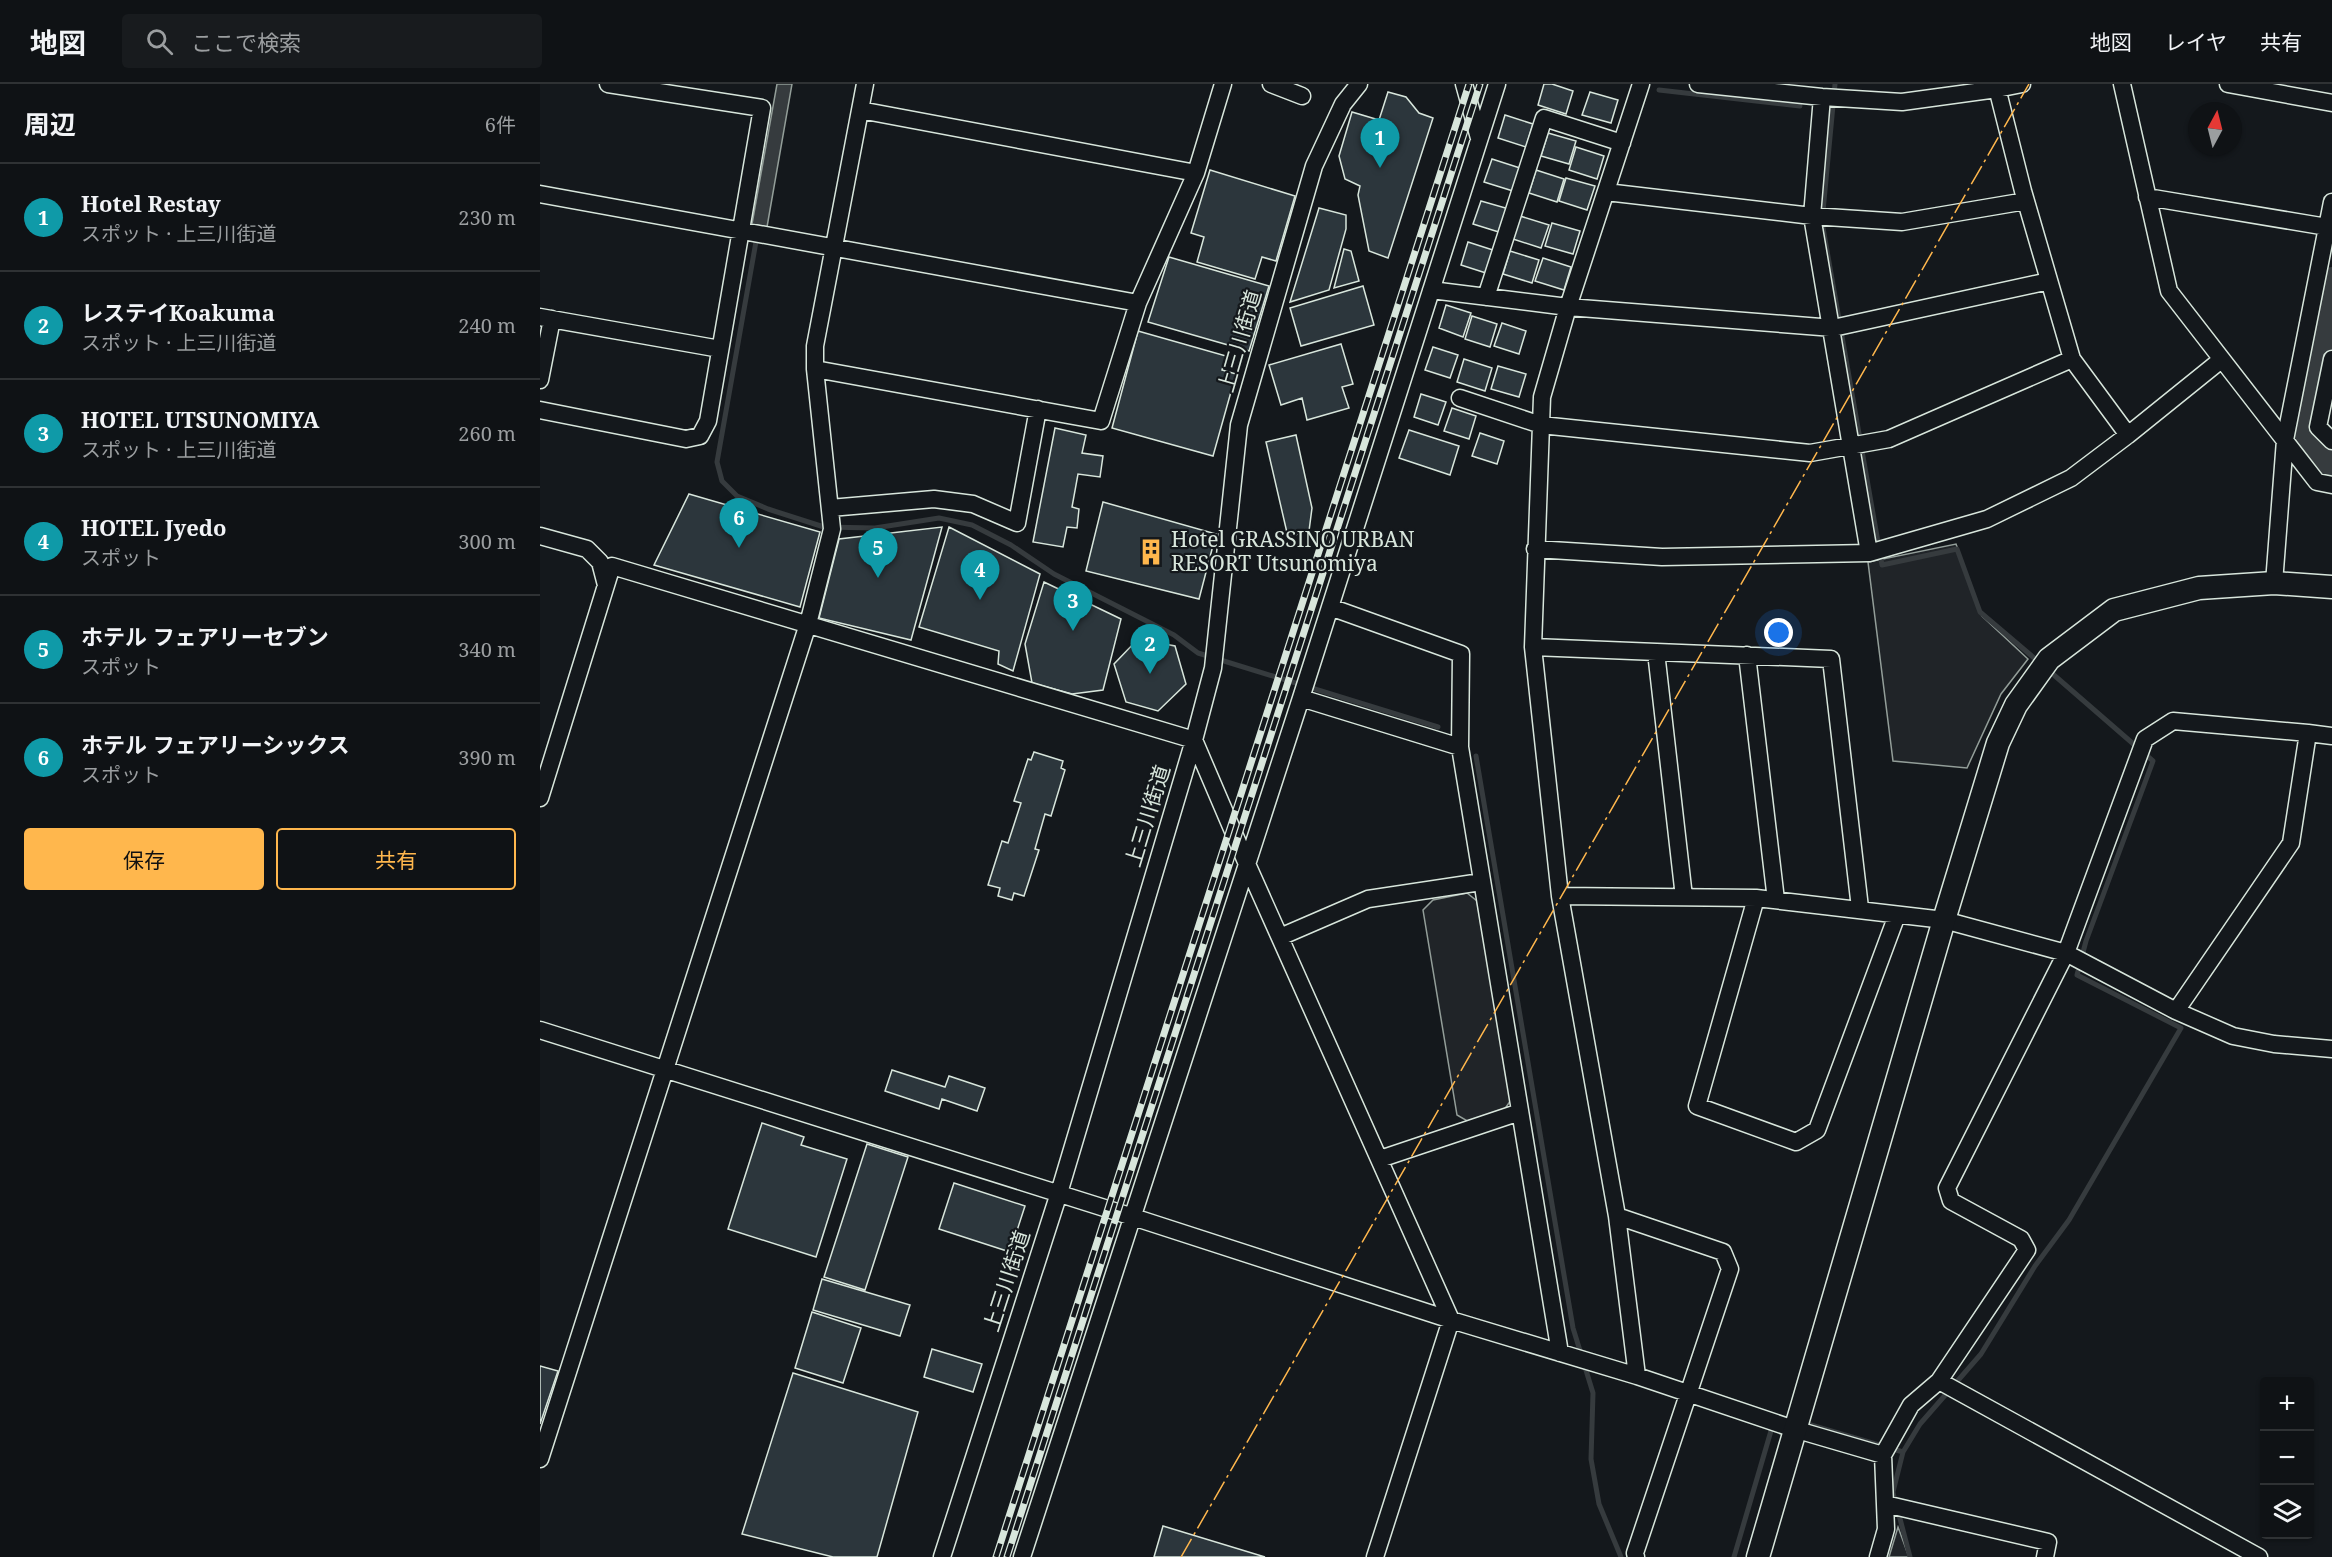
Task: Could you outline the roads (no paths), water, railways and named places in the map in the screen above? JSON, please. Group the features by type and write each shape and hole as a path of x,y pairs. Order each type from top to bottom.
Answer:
{"street":[{"path":"540,410 686,439 700,436 708,421 762,108 608,84"},
{"path":"540,1459 808,624 832,530 815,369 815,346 865,84"},
{"path":"815,369 1101,421 1138,303 1196,173 1223,84"},
{"path":"1271,84 1302,96"},
{"name":"上三川街道","path":"942,1557 1059,1193 1194,740 1213,668 1239,425 1314,166 1343,104 1359,84"},
{"path":"1464,84 1479,138"},
{"path":"1022,1557 1301,698 1497,84"},
{"path":"1637,1376 1617,1216 1560,896 1533,647 1542,397 1568,307 1641,84"},
{"path":"1698,84 1822,97 1902,102 2022,84"},
{"path":"2122,84 2169,291 2317,482 2332,485"},
{"path":"2228,84 2332,103"},
{"path":"1997,87 2026,201 2072,359 2128,435"},
{"path":"1822,97 1812,216 1833,328 1869,553"},
{"path":"860,110 1196,173"},
{"path":"1486,297 1544,118 1622,142"},
{"path":"1606,192 1812,216 1902,222 2026,201"},
{"path":"540,194 1138,303"},
{"path":"2148,196 2327,227"},
{"path":"2274,583 2285,440 2332,202"},
{"path":"1431,290 1568,307 1833,328 2049,281"},
{"path":"540,381 546,318 720,349"},
{"path":"1460,398 1541,425 1810,453 1889,439 2072,359"},
{"path":"2332,359 2319,428 2332,441"},
{"path":"1535,549 1662,556 1869,553 1987,519 2071,478 2221,360"},
{"path":"830,508 934,499 973,504 1017,523 1038,410"},
{"path":"540,536 587,549 600,562 606,586"},
{"path":"540,798 612,566 1194,740 1451,1320 1375,1557"},
{"path":"1758,1557 1944,920 1998,743 2016,705 2049,659 2114,610 2199,588 2274,583 2332,587"},
{"path":"1330,607 1461,654 1460,747 1480,882 1560,1353"},
{"path":"1533,647 1831,659 1860,908"},
{"path":"1656,652 1684,897"},
{"path":"1747,655 1776,900"},
{"path":"1301,698 1460,747"},
{"path":"1878,1557 1886,1529 1883,1455 1911,1405 1939,1381 2027,1250 2021,1239 1952,1201 1947,1188 2066,953 2145,739 2173,721 2332,736"},
{"path":"2176,1011 2291,843 2308,733"},
{"path":"1280,938 1368,899 1480,882"},
{"path":"1560,896 1756,898 1860,908 1944,920 2066,953 2176,1011 2233,1036 2274,1044 2332,1049"},
{"path":"1756,898 1698,1106 1796,1142 1817,1130 1897,915"},
{"path":"540,1030 1059,1193 1451,1320 1637,1376 1794,1429 1883,1455"},
{"path":"1380,1159 1520,1112"},
{"path":"1617,1216 1723,1252 1730,1269 1635,1553 1636,1557"},
{"path":"1939,1381 2259,1557"},
{"path":"1885,1504 2048,1542 2045,1557"}],"waterway":[{"path":"1835,84 1822,222 1882,565 1957,549 1980,612 2040,663"},
{"path":"1659,90 1800,106"},
{"path":"757,236 717,462 722,481 737,496 768,509 824,527 875,528 939,518 972,525 1011,545 1054,574 1174,635 1198,653 1438,727"},
{"path":"2332,283 2304,428 2311,452 2332,465"},
{"path":"1895,1502 1893,1492 1903,1452 1920,1424 1981,1354 2035,1266 2069,1220 2181,1028 2077,975 2086,941 2153,761 2047,669"},
{"path":"1476,756 1573,1328 1593,1393 1591,1459 1599,1504 1621,1557"},
{"path":"1804,1423 1903,1452"},
{"path":"1734,1557 1773,1424"},
{"path":"1898,1511 1910,1557"}],"railway":[{"path":"996,1557 1469,84"},
{"path":"1007,1557 1480,84"}],"place":[{"name":"Hotel Restay","path":"1380,168"},
{"name":"ホテル フェアリーシックス","path":"739,548"},
{"name":"Hotel GRASSINO URBAN RESORT Utsunomiya","path":"1151,552"},
{"name":"ホテル フェアリーセブン","path":"878,578"},
{"name":"HOTEL Jyedo","path":"980,600"},
{"name":"HOTEL UTSUNOMIYA","path":"1073,631"},
{"name":"レステイKoakuma","path":"1150,674"}]}
